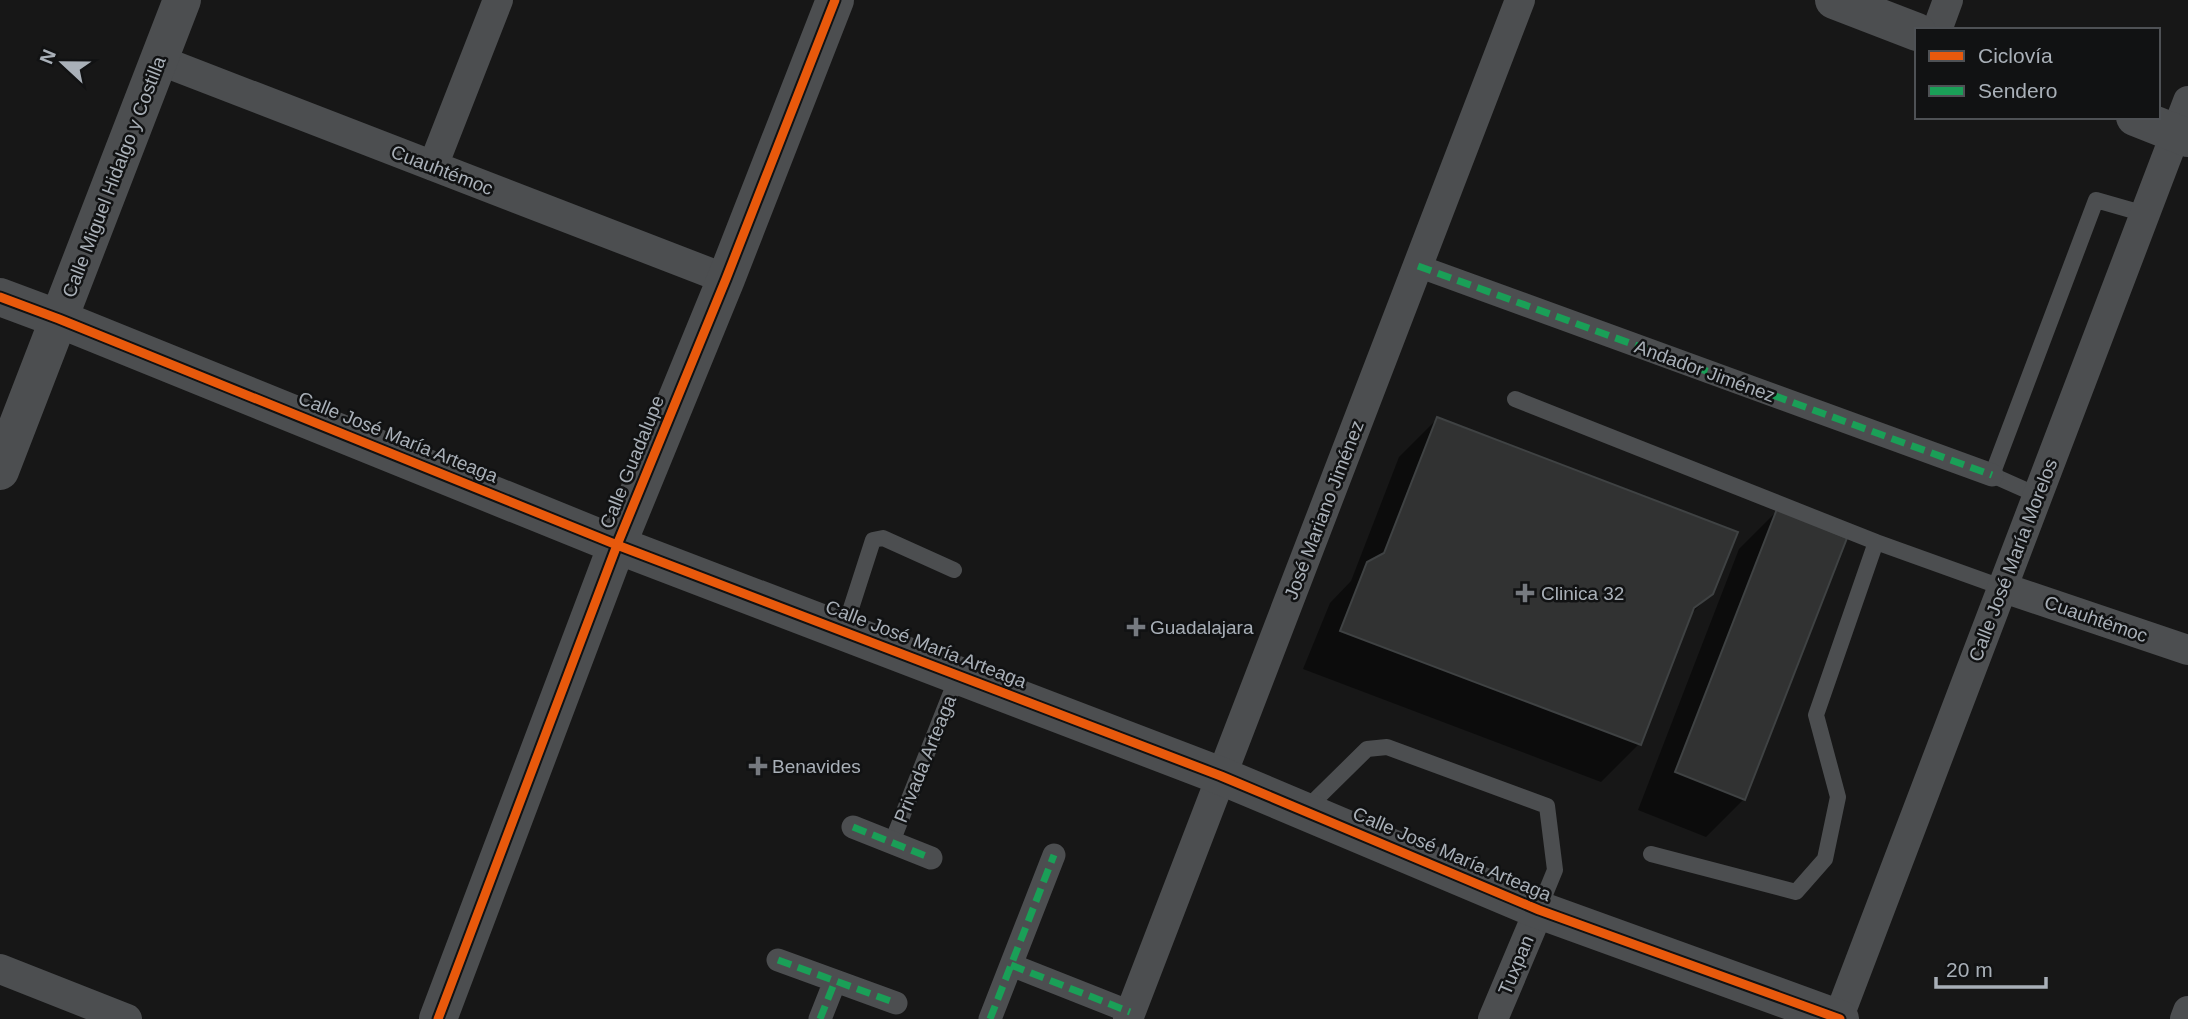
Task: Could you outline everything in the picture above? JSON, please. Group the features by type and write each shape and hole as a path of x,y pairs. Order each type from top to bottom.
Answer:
{"street":[{"name":"Calle Miguel Hidalgo y Costilla","path":"0,471 182,0"},
{"path":"433,166 498,0"},
{"name":"Calle Guadalupe","path":"438,1019 617,544 726,279 835,0"},
{"name":"José Mariano Jiménez","path":"1129,1016 1520,0"},
{"path":"1833,0 1915,31"},
{"path":"1938,28 1948,0"},
{"name":"Cuauhtémoc","path":"159,60 726,279"},
{"path":"2149,119 2184,124"},
{"name":"Calle José María Morelos","path":"1838,1019 2144,214 2184,124"},
{"name":"Andador Jiménez","path":"1418,266 1993,475"},
{"name":"Calle José María Arteaga","path":"0,297 617,544 1221,776 1539,910 1838,1019"},
{"name":"Cuauhtémoc","path":"2004,588 2188,650"},
{"name":"Privada Arteaga","path":"853,827 931,858"},
{"path":"990,1019 1054,855"},
{"name":"Tuxpan","path":"1493,1019 1539,910"},
{"path":"778,960 896,1003"},
{"path":"1011,965 1129,1016"},
{"path":"0,969 127,1019"},
{"path":"820,1019 835,981"},
{"path":"2185,1019 2188,1011"}],"lane":[{"path":"2037,495 1993,475 2096,200 2144,214"},
{"path":"1515,399 1876,542 2004,588"},
{"path":"844,631 873,540 883,538 954,570"},
{"path":"1651,854 1796,892 1825,859 1838,797 1816,715 1876,542"},
{"name":"Privada Arteaga","path":"892,842 958,675"},
{"path":"1304,811 1367,749 1387,747 1547,806 1555,870 1539,910"}],"building":[{"path":"1437,417 1738,532 1713,594 1694,608 1641,745 1340,631 1367,562 1384,553"},
{"path":"1777,509 1847,538 1745,800 1675,772"}],"marked path":[{"path":"1418,266 1992,475"},
{"path":"853,827 931,858"},
{"path":"990,1019 1054,855"},
{"path":"778,960 896,1003"},
{"path":"1011,965 1130,1012"},
{"path":"820,1019 835,981"}],"cycle path":[{"path":"438,1019 617,545 726,279 835,0"},
{"path":"0,297 617,545 1221,776 1539,910 1840,1019"}],"place":[{"name":"Clinica 32","path":"1525,593"},
{"name":"Guadalajara","path":"1136,627"},
{"name":"Benavides","path":"758,766"}]}
